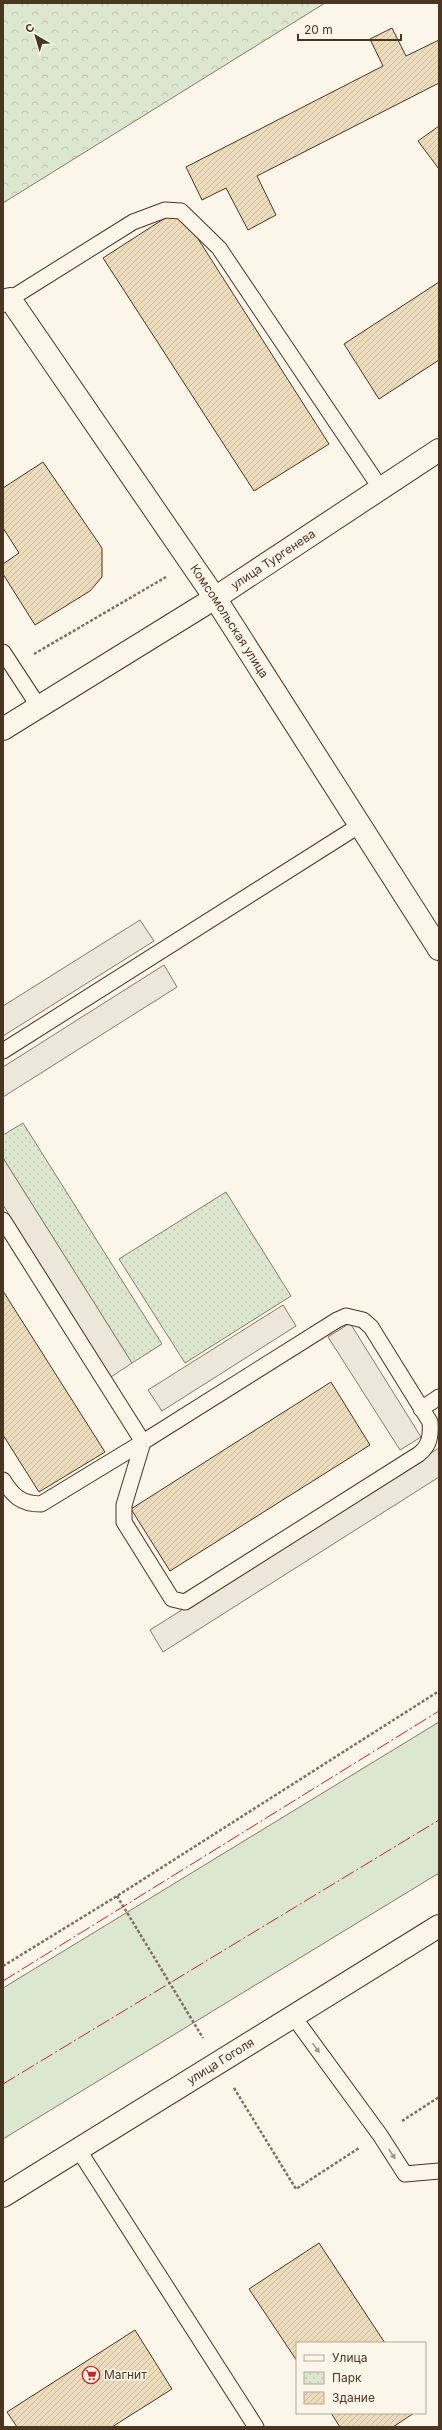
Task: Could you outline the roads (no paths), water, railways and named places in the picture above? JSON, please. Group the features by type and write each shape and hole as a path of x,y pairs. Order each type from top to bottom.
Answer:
{"street":[{"name":"Комсомольская улица","path":"7,300 215,598 439,949"},
{"name":"улица Тургенева","path":"3,729 215,598 439,450"},
{"name":"улица Гоголя","path":"3,2196 439,1926"}],"lane":[{"path":"7,300 133,222 165,210 181,211 219,248 381,489"},
{"path":"3,652 39,707"},
{"path":"3,1051 360,825"},
{"path":"3,1220 143,1442 124,1505 124,1522 168,1594 176,1601 185,1602 423,1451 431,1434 430,1422 371,1327 363,1320 346,1316 337,1320 143,1442 41,1504 31,1504 18,1499 12,1494 3,1480"},
{"path":"421,1409 439,1397"},
{"path":"293,2016 380,2135 405,2174 439,2171"},
{"path":"78,2149 256,2427"}],"place":[{"name":"Магнит","path":"91,2375"}]}
